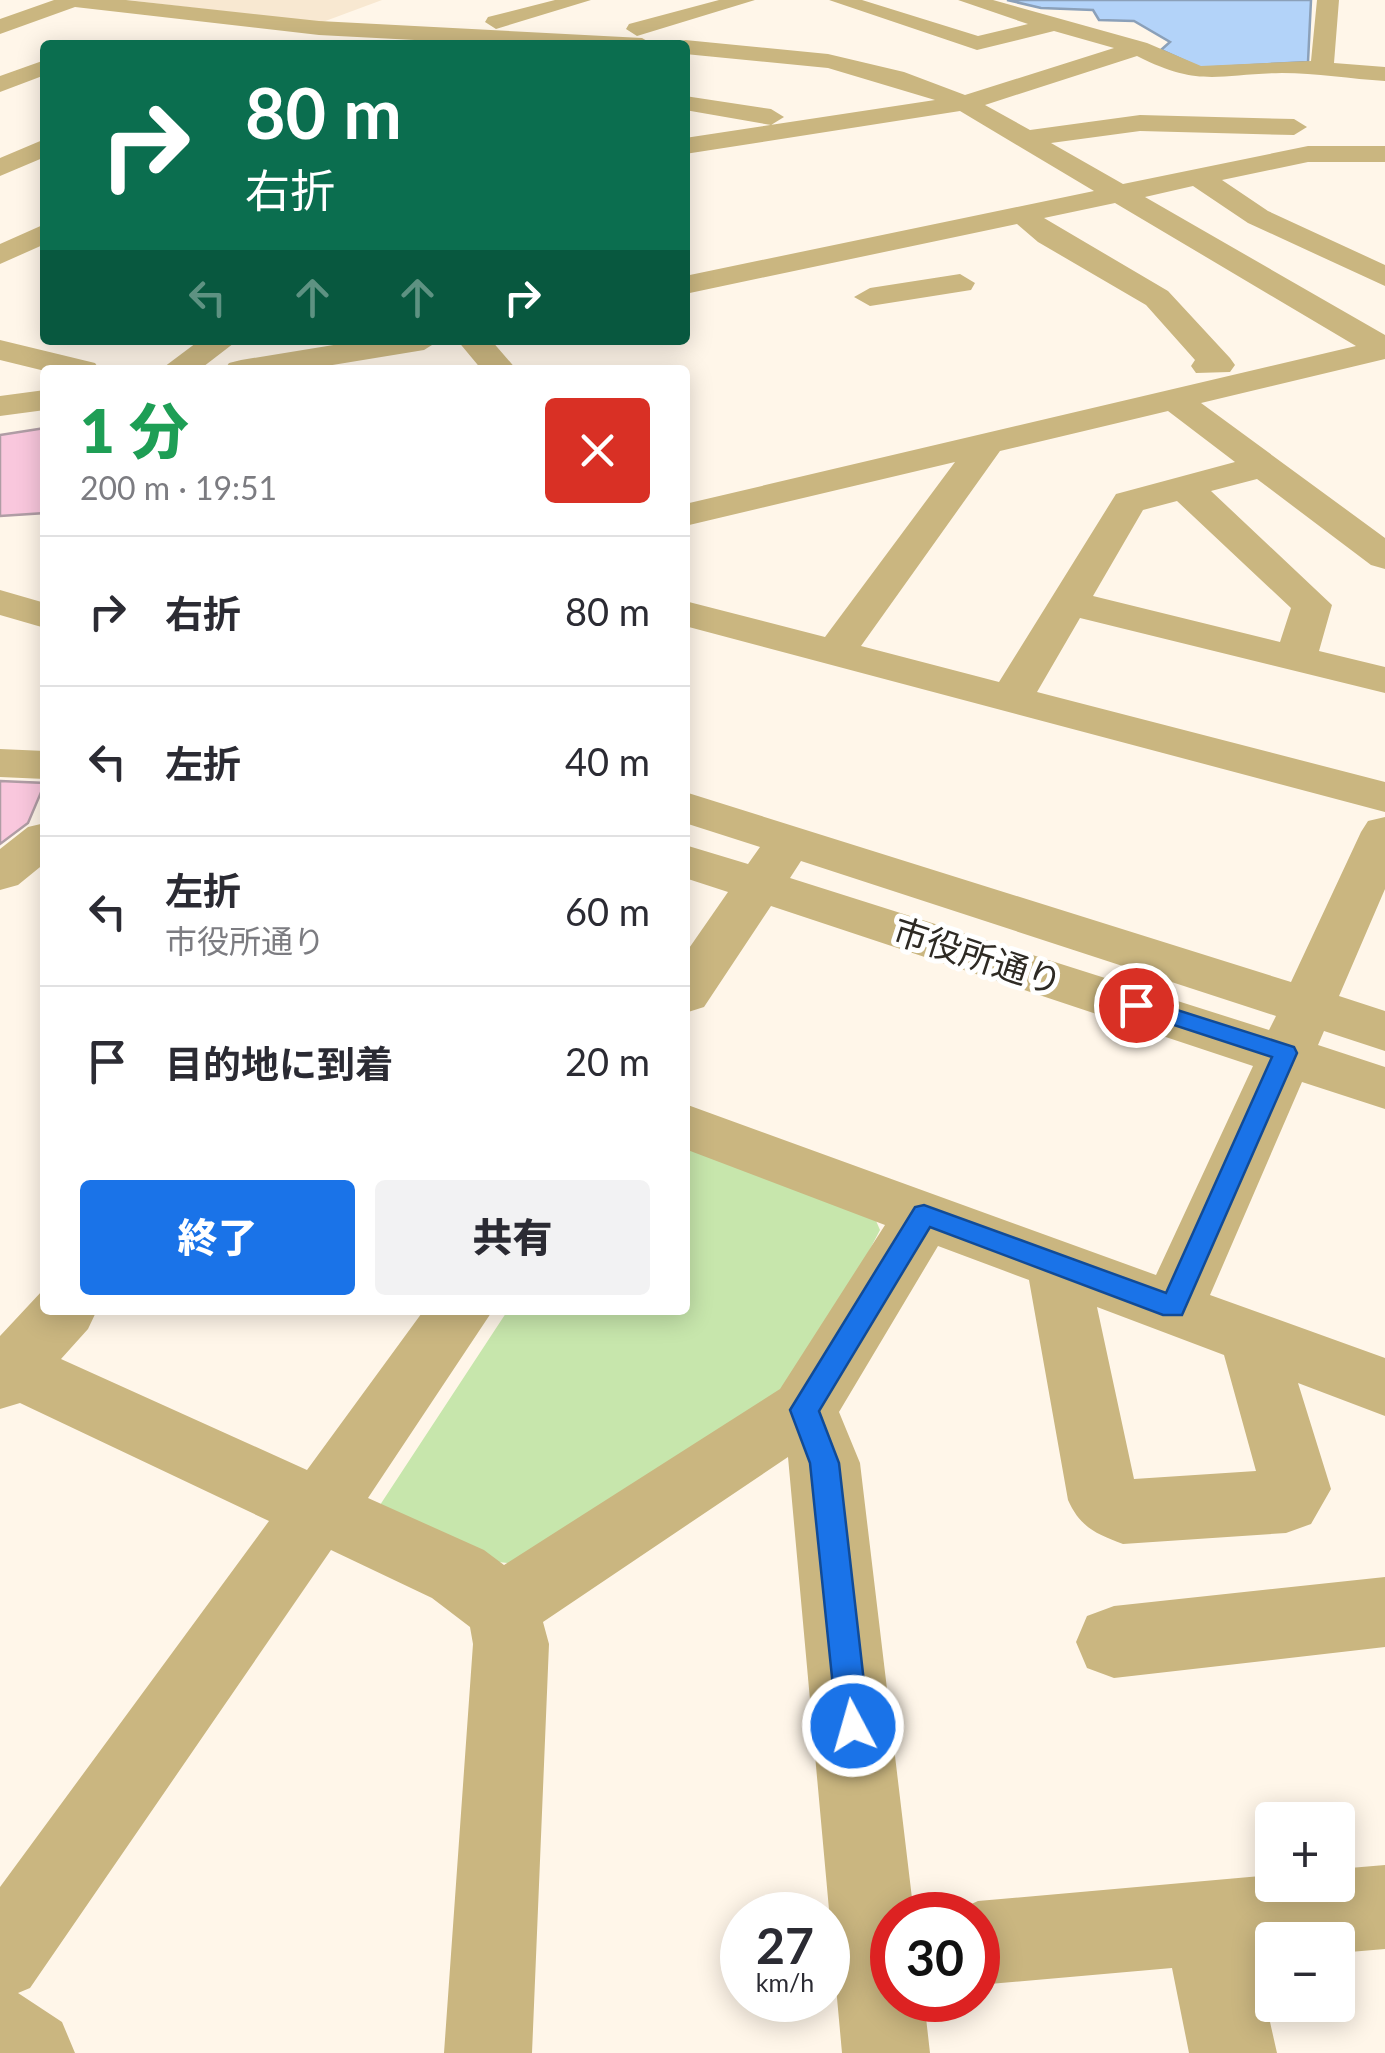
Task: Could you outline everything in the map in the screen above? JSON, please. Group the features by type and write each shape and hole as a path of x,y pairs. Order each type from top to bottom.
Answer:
{"street":[{"path":"0,28 70,0 435,40 580,0"},
{"path":"606,40 744,0"},
{"path":"840,0 977,43 1054,24"},
{"path":"969,0 1139,48 1200,73 1322,67 1385,74"},
{"path":"1322,67 1328,0"},
{"path":"291,40 369,9"},
{"path":"134,32 181,14"},
{"path":"856,26 890,16"},
{"path":"772,52 823,36"},
{"path":"690,47 772,52 866,65 964,102 1385,349"},
{"path":"690,145 964,102 1139,48"},
{"path":"0,85 40,69"},
{"path":"1308,154 1296,145 1294,126 1300,95 1385,82"},
{"path":"690,104 819,125"},
{"path":"1024,139 1140,123 1294,126"},
{"path":"15,132 40,137"},
{"path":"0,168 40,149"},
{"path":"690,284 1025,216 1043,206 1308,154 1385,154"},
{"path":"1198,177 1258,217 1385,278"},
{"path":"1025,216 1095,266 1157,298 1218,364 1208,366"},
{"path":"0,255 40,235"},
{"path":"870,297 971,292 919,238"},
{"path":"1316,247 1385,242"},
{"path":"1095,266 1116,270 1218,250"},
{"path":"1322,311 1385,295"},
{"path":"0,348 40,325"},
{"path":"184,365 214,345"},
{"path":"272,365 394,345"},
{"path":"478,345 496,365"},
{"path":"0,348 64,365"},
{"path":"690,514 1385,349"},
{"path":"1174,398 1385,556"},
{"path":"0,406 40,401"},
{"path":"835,652 989,440"},
{"path":"1011,699 1129,502 1263,466"},
{"path":"1182,486 1311,605 1312,614 1294,658"},
{"path":"1337,522 1385,514"},
{"path":"0,602 40,614"},
{"path":"1070,603 1385,680"},
{"path":"690,614 1385,797"},
{"path":"0,639 40,651"},
{"path":"0,764 40,765"},
{"name":"市役所通り","path":"690,808 792,838 1296,1029 1385,1088"},
{"path":"1173,1307 1385,832"},
{"path":"690,987 792,838"},
{"path":"0,874 40,842"},
{"name":"市役所通り","path":"690,863 760,885 1296,1029 1385,1031"},
{"path":"690,1128 1385,1386"},
{"path":"503,1607 804,1410 924,1214"},
{"path":"1057,1264 1104,1500 1123,1512 1286,1501 1296,1489 1251,1336"},
{"path":"60,1315 6,1374 318,1507 458,1574 503,1607 511,1644 488,2053"},
{"path":"0,1958 457,1315"},
{"path":"804,1410 824,1463 878,1892"},
{"path":"1114,1642 1385,1612"},
{"path":"1000,1941 1385,1907"},
{"path":"1205,1922 1232,2053"},
{"path":"886,2022 886,2053"},
{"path":"0,2030 31,2053"}],"shaded area":[{"path":"128,0 382,0 320,23"}],"green space":[{"path":"690,1142 871,1209 880,1230 795,1392 519,1564 498,1562 380,1505 505,1315 690,1315"}],"water":[{"path":"1007,0 1311,0 1308,62 1200,68 1161,50 1170,42 1134,21 1099,20 1093,10 1041,8"}],"building":[{"path":"40,429 40,513 0,516 0,435"},
{"path":"0,781 40,783 40,795 28,823 0,844"}],"route":[{"path":"853,1726 824,1463 804,1410 924,1214 1173,1307 1286,1053 1136,1005"}]}
